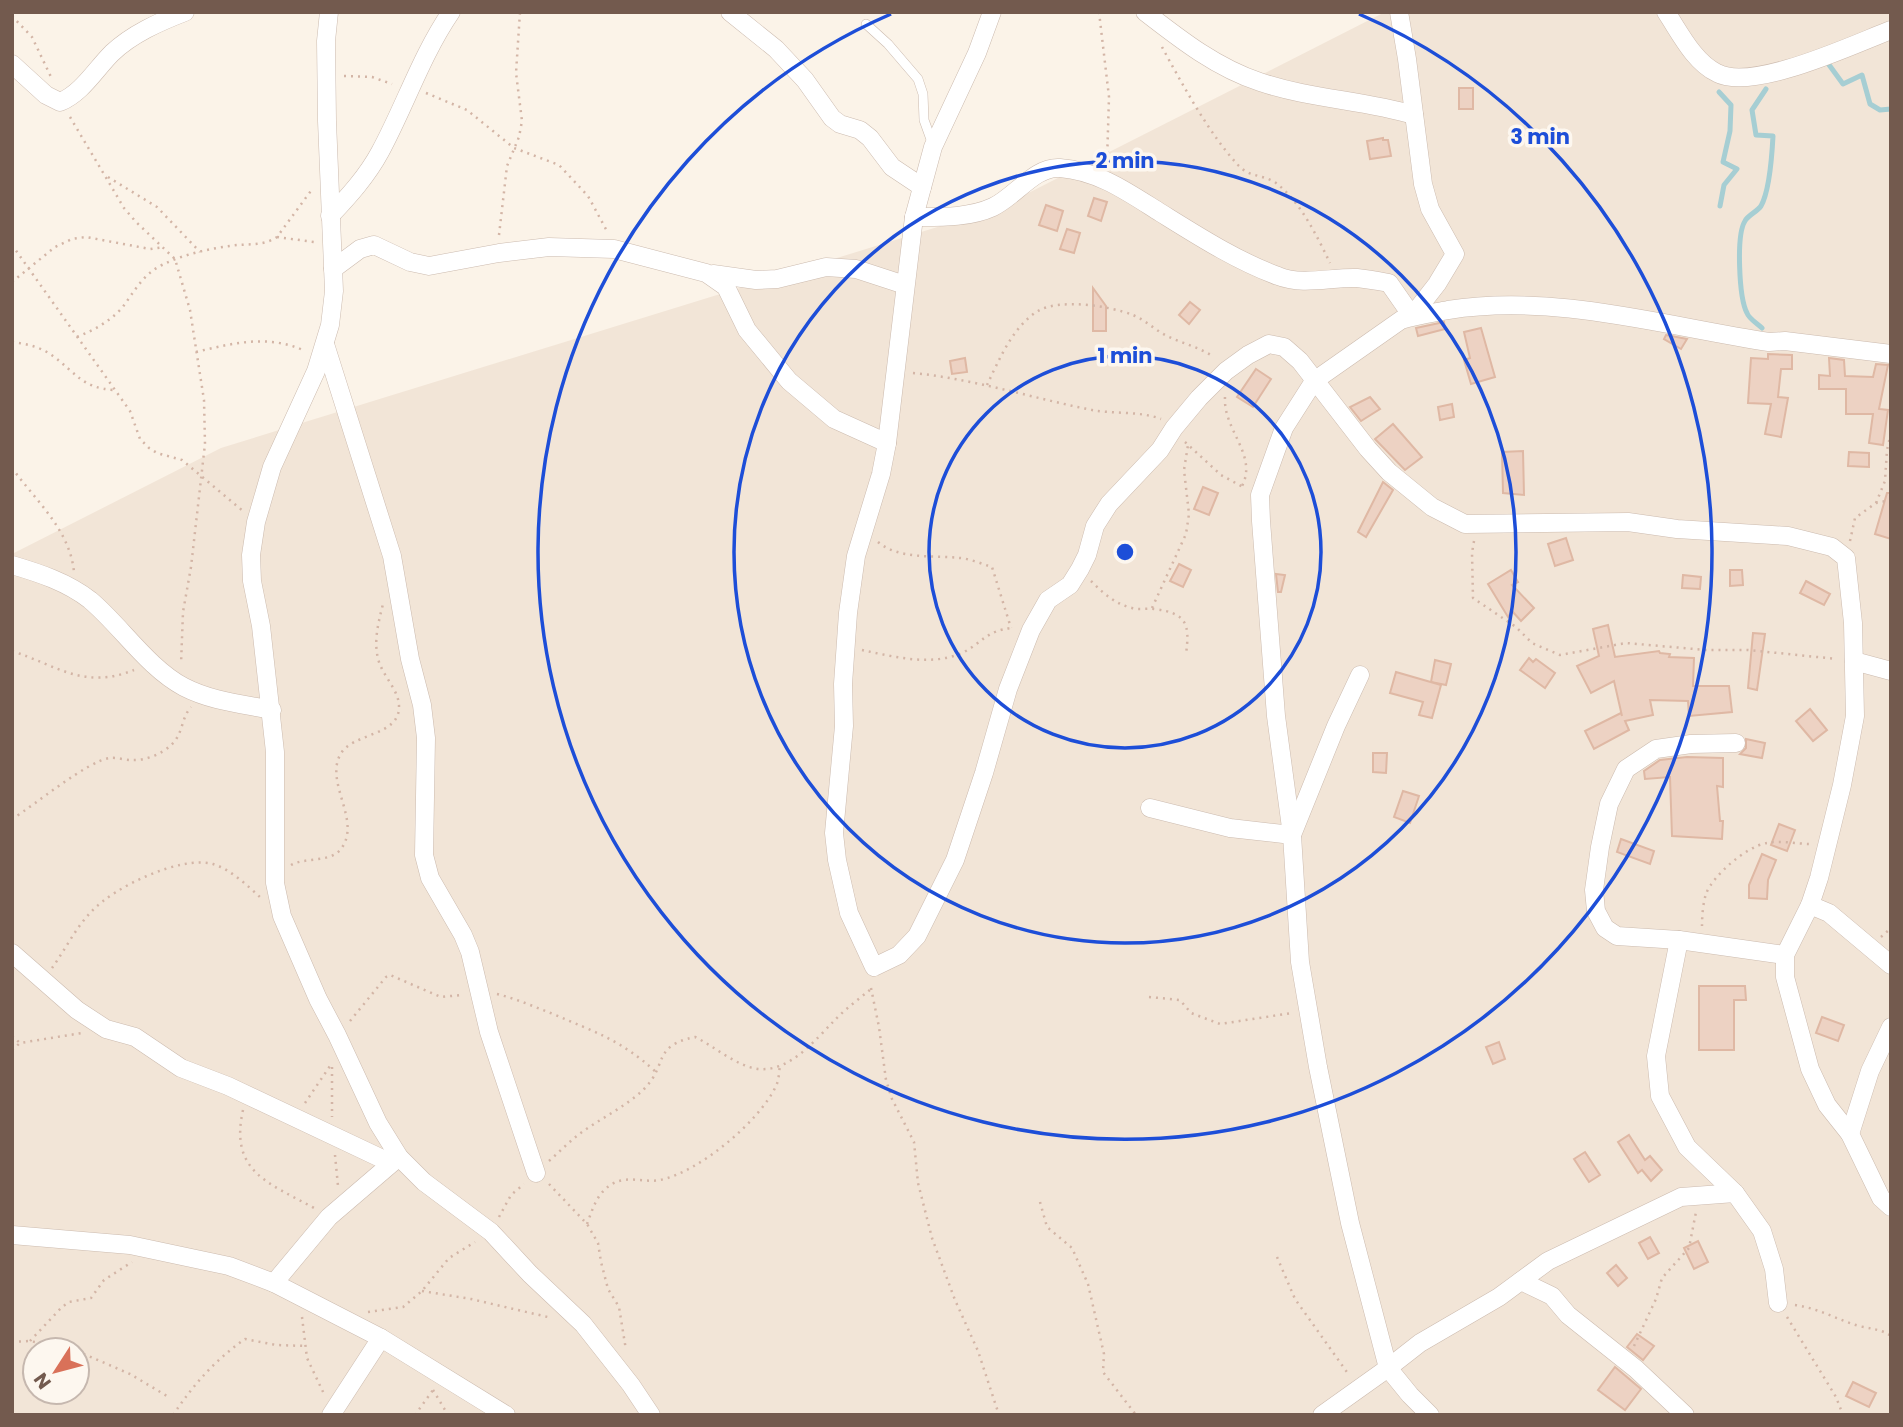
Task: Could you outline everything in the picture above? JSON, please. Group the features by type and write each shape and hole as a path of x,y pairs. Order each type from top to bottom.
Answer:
{"street":[{"path":"12,64 46,95 60,102 70,98 114,51 139,33 185,12"},
{"path":"329,12 326,41 328,172 334,291 323,351 272,467 256,522 251,555 252,581 272,710 275,752 275,883 282,916 318,999 395,1160"},
{"path":"330,216 365,176 423,58 451,12"},
{"path":"730,12 776,48 805,80 832,118 870,138 892,167 922,187"},
{"path":"992,12 977,53 933,147 914,218 887,443 881,474 856,556 846,646 844,726 834,833 849,913 874,967 899,955 916,936 955,860 984,773 1007,689 1031,630 1048,600 1070,585 1080,569 1095,526 1108,504 1160,450 1174,428 1226,370 1269,344 1284,347 1300,361 1390,472 1432,507 1465,524 1628,522 1677,529 1788,536 1832,547 1846,558 1853,623 1855,716 1827,845 1810,905 1785,955 1784,976 1810,1069 1828,1105 1850,1134 1881,1198 1891,1207"},
{"path":"1145,12 1226,69 1260,82 1414,115"},
{"path":"1399,12 1423,184 1430,209 1455,254 1437,284 1412,316"},
{"path":"1666,12 1700,61 1717,73 1733,79 1754,77 1831,55 1891,30"},
{"path":"914,218 965,215 990,208 1017,192 1044,169 1084,172 1106,179 1200,237 1279,277 1303,281 1357,278 1389,283 1412,316"},
{"path":"333,269 360,249 374,245 410,262 429,266 549,247 614,249 706,272 756,280 777,279 826,267 856,269 905,285"},
{"path":"706,272 726,287 747,330 789,381 834,419 887,443"},
{"path":"1430,1415 1388,1368 1350,1223 1300,962 1292,835 1267,625 1260,495 1284,428 1314,381 1401,320 1479,305 1551,308 1634,318 1769,342 1785,341 1891,354"},
{"path":"323,351 392,556 408,647 422,705 426,738 424,855 430,878 467,944 489,1032 536,1172"},
{"path":"12,565 75,589 181,685 205,697 272,710"},
{"path":"1854,661 1891,671"},
{"path":"1292,835 1336,726 1360,676"},
{"path":"1736,743 1691,744 1656,749 1626,769 1609,804 1594,890 1596,911 1605,928 1617,936 1679,940 1785,955"},
{"path":"1150,807 1230,828 1292,835"},
{"path":"1810,905 1829,913 1891,965"},
{"path":"1679,940 1656,1056 1660,1096 1687,1147 1735,1193 1762,1231 1774,1269 1778,1303"},
{"path":"12,953 77,1010 106,1029 135,1037 181,1068 395,1160 491,1232 530,1274 583,1324 651,1415"},
{"path":"1850,1134 1870,1071 1891,1027"},
{"path":"274,1283 336,1210 395,1160"},
{"path":"1322,1415 1420,1343 1474,1313 1548,1261 1681,1197 1735,1193"},
{"path":"12,1235 147,1248 229,1266 274,1283 381,1338 506,1415"},
{"path":"1521,1281 1552,1296 1568,1315 1685,1415"},
{"path":"328,1409 381,1338"}],"lane":[{"path":"866,24 888,44 918,79 923,94 924,120 933,147"}],"path":[{"path":"499,253 507,166 519,137 522,121 516,72 520,12"},
{"path":"1099,12 1109,97 1106,179"},
{"path":"12,16 32,37 44,58 60,102 124,208 175,259 187,297 204,400 205,444 203,477 183,612 181,685"},
{"path":"1161,45 1222,147 1249,175 1269,179 1290,197 1323,248 1338,279"},
{"path":"327,77 372,77 408,90 431,94 467,110 514,148 559,165 588,196 614,249"},
{"path":"77,337 108,321 145,277 159,266 200,252 269,242 276,237 328,172"},
{"path":"107,177 157,206 200,252"},
{"path":"12,282 55,247 72,239 86,237 150,249 164,247"},
{"path":"276,237 331,245"},
{"path":"12,245 130,411 140,439 157,453 182,460 256,522"},
{"path":"987,386 1001,356 1029,318 1041,309 1065,304 1101,307 1134,315 1165,335 1212,356 1226,370 1226,419 1247,463 1247,476 1241,486"},
{"path":"196,352 261,340 323,351"},
{"path":"12,342 32,345 53,356 77,379 88,385 101,390 114,390"},
{"path":"896,371 942,376 1093,410 1155,416 1167,421 1188,445 1221,475 1260,495"},
{"path":"1876,503 1885,481 1891,433"},
{"path":"1152,608 1186,534 1189,514 1184,470 1188,445"},
{"path":"12,468 57,524 68,545 73,563 75,589"},
{"path":"1846,558 1855,518 1876,503 1891,500"},
{"path":"1478,525 1472,553 1473,598 1516,627 1532,643 1560,655 1626,643 1706,650 1748,650 1854,661"},
{"path":"865,526 876,541 899,553 964,558 992,567 1011,628"},
{"path":"1080,569 1118,604 1135,610 1152,608 1172,613 1185,621 1189,632 1186,654"},
{"path":"275,883 293,863 330,856 341,849 347,832 345,808 336,770 341,753 354,743 392,725 398,718 400,704 379,663 375,642 384,599"},
{"path":"846,646 914,660 940,660 962,653 998,629 1031,630"},
{"path":"12,651 76,676 99,678 115,678 153,662"},
{"path":"12,819 89,765 110,758 135,761 158,755 180,734 188,711 205,697"},
{"path":"1702,943 1706,894 1730,863 1760,844 1770,842 1827,845"},
{"path":"43,981 90,912 111,893 136,879 175,867 197,862 214,864 256,893 282,916"},
{"path":"874,967 871,989 886,1080 892,1100 914,1142 918,1183 932,1238 978,1351 999,1415"},
{"path":"246,1095 240,1120 240,1141 248,1166 266,1182 336,1210 332,1063 337,1035 390,975 441,997 454,997 478,988 533,1005 612,1039 637,1055 656,1072"},
{"path":"365,1312 403,1307 422,1291 449,1258 491,1232 511,1195 575,1137 645,1088 656,1072 664,1051 680,1040 695,1037 758,1069 780,1065 810,1047 835,1019 871,989"},
{"path":"1149,997 1180,1000 1191,1013 1220,1024 1309,1011"},
{"path":"12,1050 20,1043 106,1029"},
{"path":"12,1036 20,1043"},
{"path":"296,1118 332,1063"},
{"path":"587,1224 597,1198 610,1185 620,1180 658,1180 687,1171 708,1158 763,1106 777,1084 780,1065"},
{"path":"536,1172 587,1224 598,1243 608,1289 619,1307 626,1352"},
{"path":"1627,1363 1656,1299 1662,1278 1689,1248 1696,1220 1698,1195"},
{"path":"1040,1202 1046,1227 1072,1248 1088,1284 1104,1353 1103,1372 1136,1415"},
{"path":"35,1336 62,1307 69,1302 91,1298 104,1280 136,1259 147,1248"},
{"path":"1277,1257 1295,1299 1359,1389"},
{"path":"422,1291 583,1324"},
{"path":"1778,1303 1806,1307 1859,1326 1884,1331 1891,1336"},
{"path":"1778,1303 1836,1397 1843,1415"},
{"path":"302,1315 307,1358 328,1409"},
{"path":"173,1415 193,1385 222,1355 246,1339 276,1345 306,1346"},
{"path":"91,1358 130,1374 167,1396"},
{"path":"415,1415 433,1390"}],"shaded area":[{"path":"1385,12 1891,12 1891,1415 12,1415 12,554 221,448 999,208"}],"building":[{"path":"1459,88 1473,88 1473,109 1459,109"},
{"path":"1383,138 1388,140 1391,156 1370,159 1367,141"},
{"path":"1094,198 1107,202 1101,221 1088,216"},
{"path":"1046,205 1063,211 1057,231 1039,225"},
{"path":"1067,229 1080,233 1074,253 1060,249"},
{"path":"1093,288 1106,306 1106,331 1093,331"},
{"path":"1190,302 1200,310 1189,324 1179,315"},
{"path":"1444,322 1445,329 1418,336 1416,328"},
{"path":"1481,328 1495,377 1471,384 1464,360 1470,358 1464,332"},
{"path":"1666,335 1687,339 1681,349 1664,339"},
{"path":"1768,354 1792,355 1792,369 1781,369 1778,397 1788,398 1781,437 1765,434 1771,404 1748,403 1751,358 1768,359"},
{"path":"965,358 967,372 952,374 950,361"},
{"path":"1829,358 1844,360 1845,376 1873,377 1876,364 1888,365 1879,409 1888,410 1883,445 1869,443 1873,414 1846,414 1846,389 1819,389 1819,375 1830,376"},
{"path":"1256,369 1271,379 1253,407 1237,397"},
{"path":"1370,397 1380,409 1361,421 1350,407"},
{"path":"1452,404 1454,417 1440,420 1438,407"},
{"path":"1393,424 1422,457 1405,470 1375,439"},
{"path":"1523,451 1524,495 1503,493 1502,452"},
{"path":"1849,452 1869,453 1869,467 1848,466"},
{"path":"1383,482 1393,490 1366,537 1358,532"},
{"path":"1203,487 1218,493 1209,515 1194,509"},
{"path":"1887,493 1891,493 1891,539 1875,534"},
{"path":"1566,538 1573,560 1555,566 1548,544"},
{"path":"1179,564 1191,570 1183,587 1170,581"},
{"path":"1511,570 1518,582 1512,585 1534,608 1521,621 1512,611 1508,617 1488,584"},
{"path":"1730,570 1742,570 1743,585 1730,586"},
{"path":"1276,574 1285,575 1281,592 1278,592"},
{"path":"1683,575 1701,577 1700,589 1682,588"},
{"path":"1806,581 1830,594 1824,605 1800,593"},
{"path":"1608,625 1615,657 1659,651 1670,654 1669,657 1694,658 1693,686 1729,686 1732,712 1689,716 1688,701 1650,700 1653,715 1625,721 1629,730 1594,749 1585,731 1621,713 1622,716 1614,681 1591,693 1577,666 1599,656 1593,629"},
{"path":"1753,633 1765,634 1757,690 1748,688"},
{"path":"1529,658 1533,662 1536,659 1555,673 1545,688 1520,670"},
{"path":"1435,660 1451,664 1446,685 1431,682"},
{"path":"1396,672 1441,685 1432,718 1419,715 1423,702 1390,693"},
{"path":"1810,709 1827,730 1813,741 1796,721"},
{"path":"1746,739 1765,743 1762,758 1740,754 1746,748"},
{"path":"1373,753 1387,753 1386,773 1373,772"},
{"path":"1687,757 1723,758 1723,787 1717,786 1720,821 1723,821 1722,839 1672,836 1670,777 1645,779 1644,771 1660,760"},
{"path":"1403,791 1419,796 1410,823 1394,817"},
{"path":"1779,824 1795,830 1787,851 1771,845"},
{"path":"1621,839 1654,851 1650,864 1617,852"},
{"path":"1762,854 1776,860 1768,880 1767,899 1749,898 1749,885"},
{"path":"1699,986 1745,986 1746,1000 1734,1000 1734,1050 1699,1050"},
{"path":"1822,1017 1844,1025 1838,1041 1816,1033"},
{"path":"1499,1042 1505,1059 1493,1064 1486,1047"},
{"path":"1629,1135 1645,1160 1650,1156 1662,1170 1651,1181 1642,1170 1638,1173 1618,1142"},
{"path":"1585,1152 1600,1175 1589,1182 1574,1159"},
{"path":"1650,1237 1659,1253 1648,1259 1639,1243"},
{"path":"1698,1241 1708,1262 1694,1269 1684,1248"},
{"path":"1616,1265 1627,1278 1618,1286 1607,1273"},
{"path":"1637,1334 1654,1346 1643,1360 1627,1347"},
{"path":"1615,1367 1641,1389 1625,1410 1598,1390"},
{"path":"1853,1382 1876,1393 1869,1407 1846,1396"}],"waterway":[{"path":"1823,63 1827,62 1843,84 1862,75 1870,104 1880,110 1891,109"},
{"path":"1762,328 1750,317 1744,305 1740,281 1740,239 1745,221 1761,206 1768,182 1773,136 1756,135 1752,110 1766,89"},
{"path":"1719,92 1731,105 1730,131 1723,162 1737,169 1724,185 1720,206"}]}
